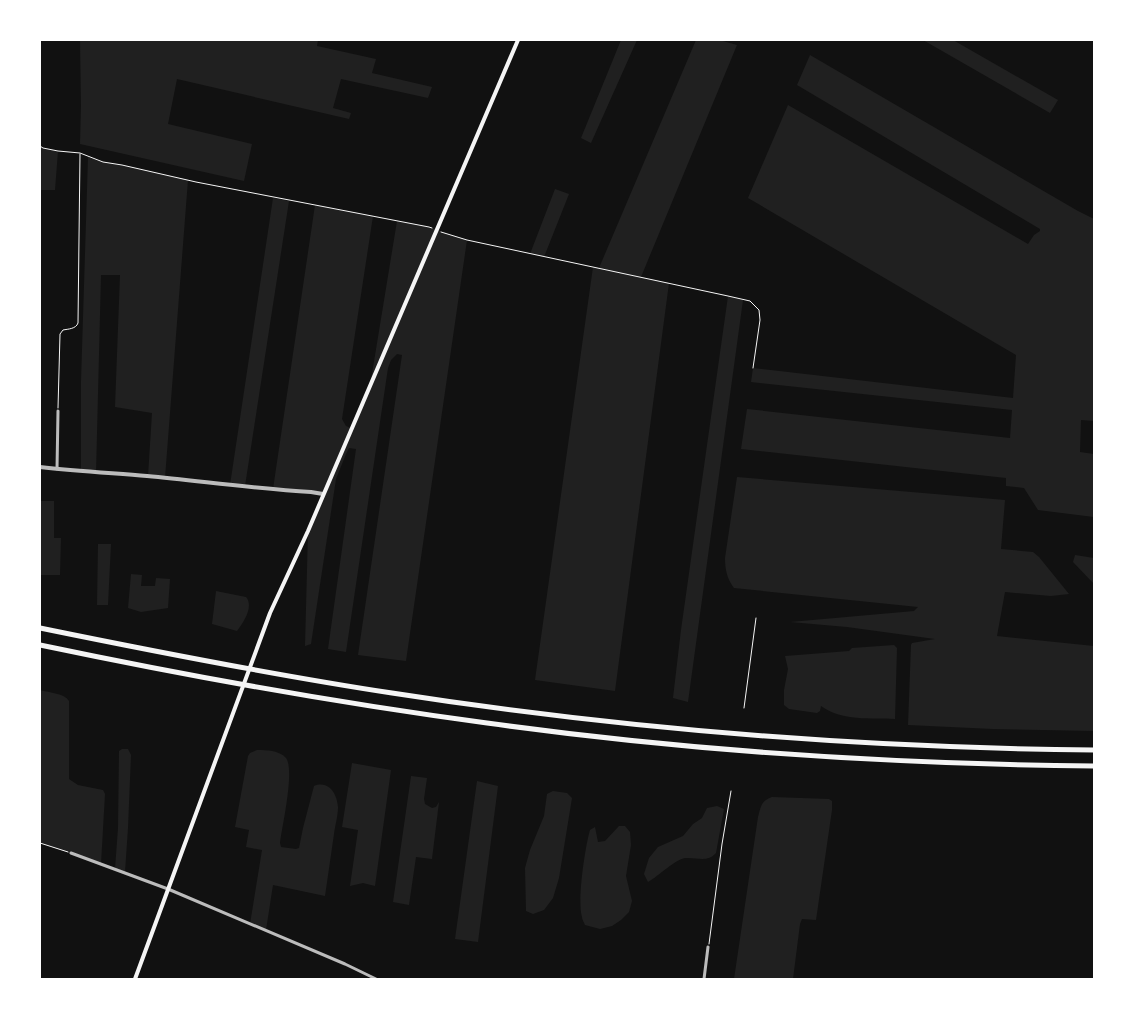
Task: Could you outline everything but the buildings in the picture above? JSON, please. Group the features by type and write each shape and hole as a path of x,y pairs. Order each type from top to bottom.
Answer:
{"highway":[{"path":"40,628 331,683 459,703 567,717 709,732 842,742 977,748 1094,750"},
{"path":"40,644 183,674 330,700 603,738 779,754 865,759 993,765 1094,766"}],"main road":[{"path":"135,979 254,654 278,594 323,494 518,40"}],"street":[{"path":"57,468 58,411"},
{"path":"40,466 84,472 323,494"},
{"path":"71,853 168,889 376,979"},
{"path":"704,979 708,947"}],"path":[{"path":"40,146 58,151 80,153 103,162 122,164 196,182 429,227 466,240 750,301 759,310 760,320 753,368"},
{"path":"58,411 60,334 63,330 75,328 78,323 80,153"},
{"path":"744,708 756,618"},
{"path":"708,947 731,792"},
{"path":"40,843 71,853"}],"shaded area":[{"path":"80,40 318,40 317,46 376,59 372,73 432,87 428,98 341,79 333,108 351,113 349,119 177,79 168,124 252,144 244,181 80,144"},
{"path":"621,40 637,40 591,143 581,138"},
{"path":"696,40 719,40 737,45 641,277 669,283 615,691 535,680 593,267 599,268"},
{"path":"923,40 953,40 1058,100 1050,113"},
{"path":"810,55 1094,219 1094,421 1081,420 1080,452 1094,454 1094,517 1038,510 1024,488 1006,486 1006,478 741,449 747,409 1010,438 1012,410 751,382 753,368 1013,398 1016,355 748,198 788,105 1028,244 1034,235 1040,231 1040,229 797,85"},
{"path":"40,146 58,151 55,190 40,190"},
{"path":"88,157 103,162 188,180 165,478 148,476 152,413 115,407 120,275 101,275 96,473 81,471 81,381"},
{"path":"555,189 569,194 544,257 530,254"},
{"path":"273,198 289,201 245,486 230,485"},
{"path":"315,205 373,216 342,419 346,426 351,428 370,386 397,221 429,227 467,240 406,661 358,655 402,355 397,354 391,360 388,368 346,652 328,649 356,449 349,448 336,479 311,644 305,646 308,531 323,494 273,489"},
{"path":"728,296 743,300 688,702 673,698"},
{"path":"737,477 1005,500 1001,549 1033,552 1069,594 1051,596 1005,592 997,636 1094,646 1094,731 908,725 911,645 912,643 935,639 847,627 790,622 914,611 918,607 734,588 727,574 725,558"},
{"path":"40,501 54,501 54,538 61,538 60,575 40,575"},
{"path":"98,544 111,544 108,605 97,605"},
{"path":"1075,555 1094,558 1094,584 1073,562"},
{"path":"131,574 142,575 141,586 155,586 156,578 170,579 168,608 141,612 128,608"},
{"path":"216,591 246,597 249,609 237,631 212,624"},
{"path":"894,645 897,648 895,719 847,716 829,711 821,706 820,711 817,713 789,709 784,705 784,690 788,669 785,656"},
{"path":"40,690 60,695 69,701 69,779 78,785 103,790 105,794 101,864 40,843"},
{"path":"128,749 131,755 125,872 115,869 118,828 119,751"},
{"path":"257,750 280,753 286,758 288,764 289,786 280,843 281,847 299,848 314,786 324,785 331,789 336,797 338,807 325,896 273,885 266,930 250,924 262,850 246,847 249,830 235,827 248,756"},
{"path":"352,763 391,770 375,886 363,883 350,886 358,830 342,827"},
{"path":"411,776 427,778 425,804 432,808 436,807 439,802 432,859 416,857 409,905 393,902"},
{"path":"477,781 498,786 478,942 455,939"},
{"path":"553,791 567,793 572,798 559,878 553,898 544,910 533,914 526,911 525,868 544,816 547,794"},
{"path":"772,797 829,799 832,801 816,920 802,919 800,924 793,979 734,979 758,817 764,802"},
{"path":"717,806 724,809 716,853 705,859 682,859 648,882 644,874 649,858 658,847 683,836 693,824 702,818 707,808"},
{"path":"619,826 625,826 630,832 631,845 626,876 632,901 629,912 621,920 612,926 600,929 585,925 582,918 580,899 586,849 590,830 595,827 598,842 605,841"}]}
